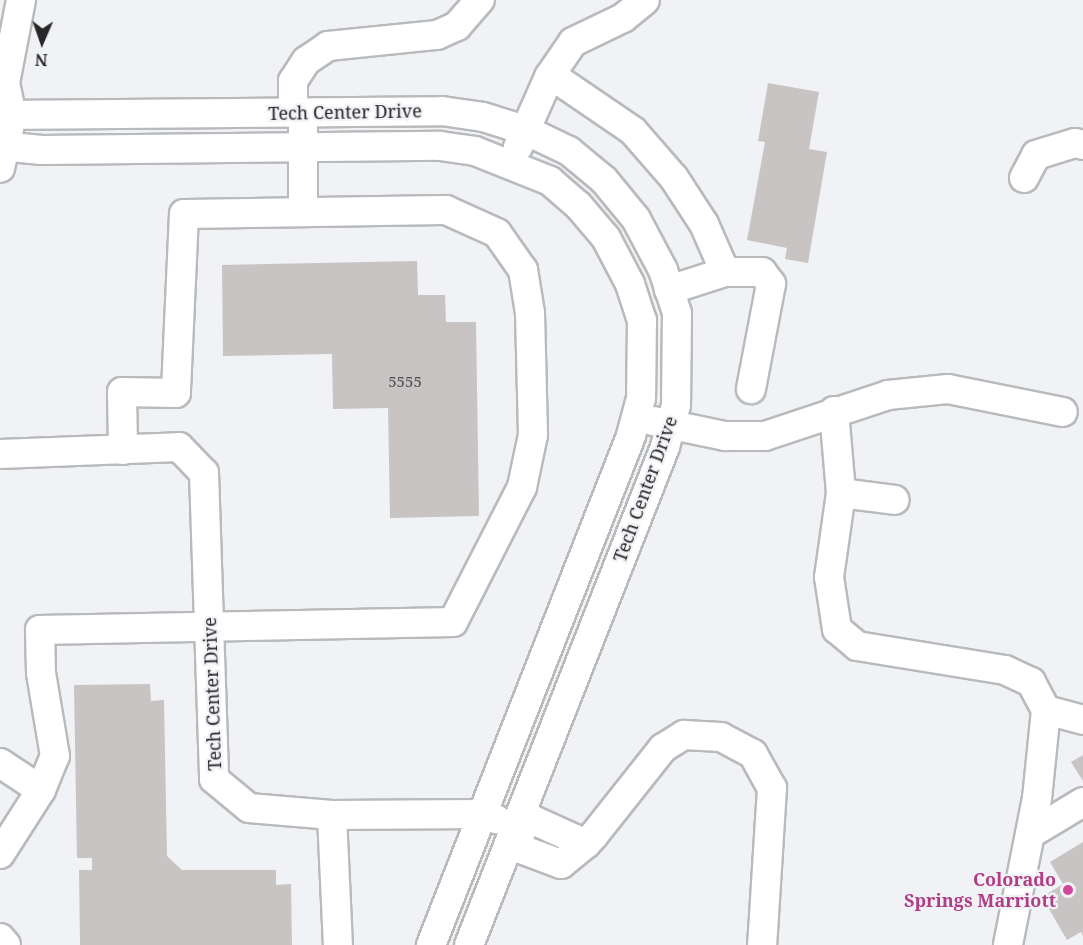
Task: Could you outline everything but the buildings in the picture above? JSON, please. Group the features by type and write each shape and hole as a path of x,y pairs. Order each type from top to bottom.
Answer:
{"street":[{"path":"2,154 6,116 2,87 21,0"},
{"path":"303,210 303,147 293,81 306,61 328,46 437,35 457,26 480,0"},
{"path":"512,163 551,75 573,42 623,18 645,0"},
{"path":"551,75 633,131 674,178 704,224 725,272"},
{"name":"Tech Center Drive","path":"6,116 442,111 483,117 525,130 570,151 604,180 636,219 669,290 676,313 679,367 670,426 518,828 469,945"},
{"path":"1024,178 1036,155 1075,143 1083,145"},
{"name":"Tech Center Drive","path":"2,154 440,146 475,151 512,163 550,181 578,204 606,238 630,284 642,320 644,367 636,416 431,945"},
{"path":"0,854 41,790 55,756 41,673 40,630 453,622 522,487 533,435 530,313 522,270 497,233 446,210 303,210 184,214 177,393 122,392 123,450"},
{"path":"669,290 725,272 762,272 771,284 751,390"},
{"path":"636,416 670,426 725,436 765,436 834,411 888,395 948,389 1064,412"},
{"path":"834,411 841,493 829,577 837,629 858,646 1005,670 1030,682 1046,710 1030,834 1008,945"},
{"name":"Tech Center Drive","path":"0,454 179,447 204,473 214,779 249,808 332,815 482,814"},
{"path":"841,493 895,500"},
{"path":"1046,710 1083,720"},
{"path":"482,814 518,828 518,848 561,864 586,844 650,763 684,735 721,737 753,754 772,788 762,945"},
{"path":"0,763 41,790"},
{"path":"1030,834 1083,802"},
{"path":"332,815 338,945"},
{"path":"0,938 6,945"}],"place":[{"name":"Colorado Springs Marriott","path":"1068,890"}]}
